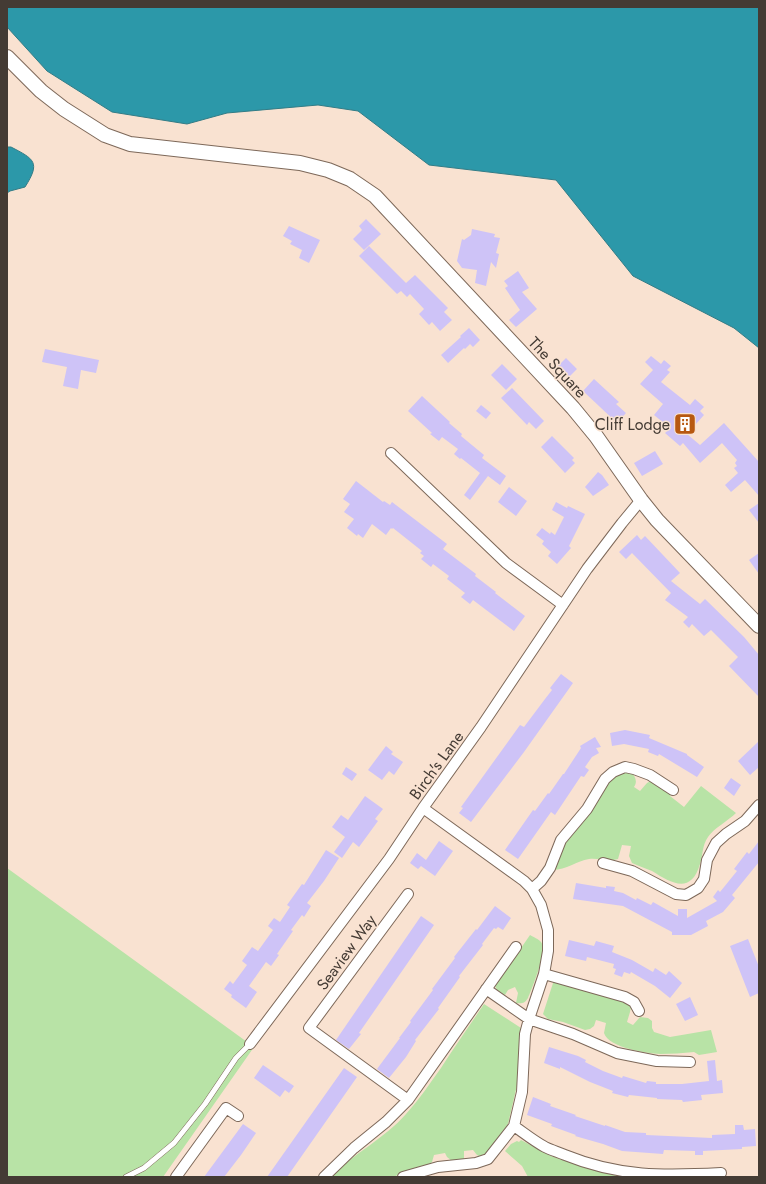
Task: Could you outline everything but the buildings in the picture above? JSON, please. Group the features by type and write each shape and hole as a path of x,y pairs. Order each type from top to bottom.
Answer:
{"main road":[{"name":"The Square","path":"7,57 41,91 64,109 106,135 130,144 300,163 328,170 350,179 375,196 572,408 596,436 641,500 688,553 759,626"}],"street":[{"path":"392,453 506,563 563,605"},
{"name":"Birch's Lane","path":"250,1044 389,859 595,559 641,500"},
{"path":"532,889 541,881 550,868 561,840 587,809 605,779 614,772 625,767 634,769 650,775 673,790"},
{"path":"603,862 632,871 676,894 686,895 698,888 704,879 707,860 716,843 745,821 759,805"},
{"path":"403,1177 438,1167 476,1163 488,1159 514,1126 522,1092 526,1034 529,1019 544,974 548,951 548,930 541,905 532,889 524,881 423,808"},
{"name":"Seaview Way","path":"408,894 309,1028 408,1100"},
{"path":"324,1177 354,1148 386,1122 408,1100 516,947"},
{"path":"544,974 625,997 634,1002 639,1011"},
{"path":"486,989 529,1019 573,1034 617,1053 657,1061 690,1062"},
{"path":"176,1177 226,1108 238,1116"},
{"path":"514,1126 545,1147 581,1161 633,1175 677,1176 721,1174"}],"lane":[{"path":"126,1177 144,1168 174,1143 205,1104 236,1058 250,1044"}],"green space":[{"path":"623,771 631,771 636,781 634,787 640,791 652,780 672,792 670,796 684,807 701,786 736,813 708,837 696,874 686,883 680,884 673,882 632,863 629,856 631,846 622,845 618,859 589,859 562,869 553,870 564,842 594,808 609,780"},
{"path":"7,868 254,1047 163,1177 7,1177"},
{"path":"530,935 541,942 543,946 541,961 528,998 523,1003 516,1003 518,993 515,987 508,990 505,995 497,990 495,986"},
{"path":"554,980 614,996 631,1006 627,1022 633,1025 640,1017 648,1018 652,1021 652,1028 654,1032 670,1037 711,1030 717,1052 699,1055 694,1052 660,1054 637,1051 620,1046 607,1038 604,1033 606,1023 596,1020 594,1026 585,1030 563,1022 548,1019 543,1014"},
{"path":"484,1004 521,1028 518,1081 508,1124 488,1153 479,1156 473,1150 464,1151 464,1159 452,1161 445,1153 434,1155 432,1162 429,1165 413,1169 393,1177 331,1177 340,1168 388,1131 411,1109 441,1068"},
{"path":"521,1140 551,1156 586,1168 615,1175 617,1177 528,1177 522,1166 505,1151 511,1144"}],"water":[{"path":"7,7 759,7 759,348 734,328 633,276 556,180 429,165 358,111 318,105 227,113 187,124 112,112 47,71 7,27"},
{"path":"7,147 11,147 30,158 34,167 30,179 25,187 7,193"}],"place":[{"name":"Cliff Lodge","path":"685,424"}]}
